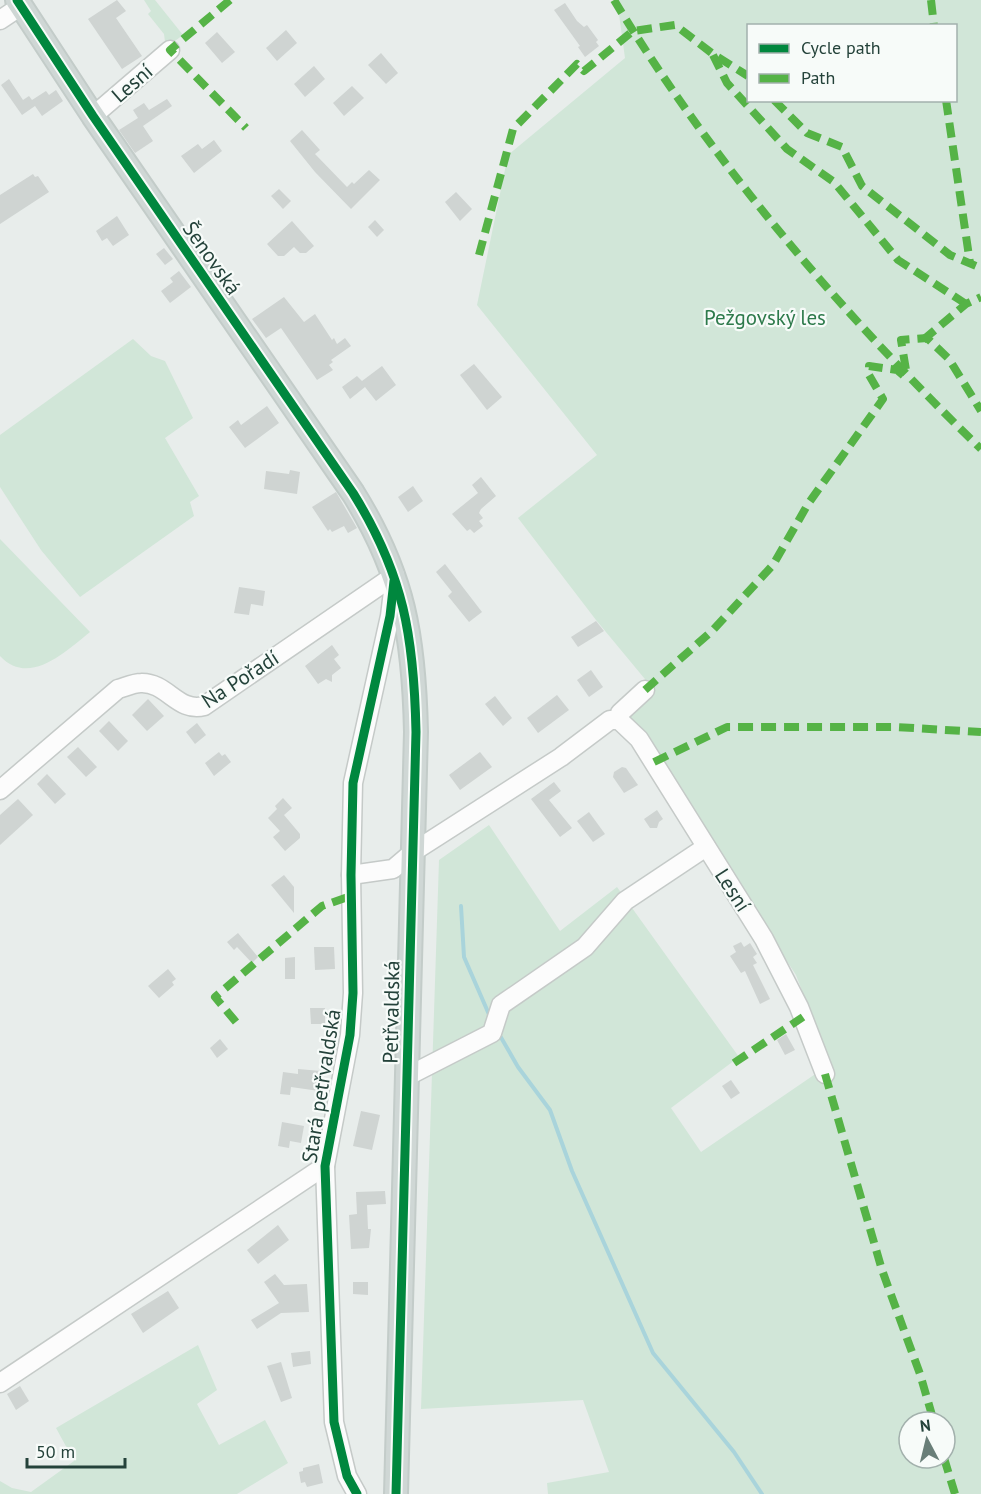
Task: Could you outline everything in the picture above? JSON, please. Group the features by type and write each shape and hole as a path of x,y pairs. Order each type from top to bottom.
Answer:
{"main road":[{"name":"Šenovská","path":"19,3 93,116 343,478 378,536"},
{"name":"Petřvaldská","path":"378,536 395,575 408,624 416,697 396,1494"}],"street":[{"path":"0,20 19,3"},
{"name":"Lesní","path":"93,116 170,50"},
{"name":"Na Pořadí","path":"0,790 118,689 141,683 158,687 184,706 193,709 204,706 395,575"},
{"name":"Stará petřvaldská","path":"357,1494 347,1476 334,1422 325,1167 350,1035 353,993 351,875 353,783 390,616 395,575"},
{"path":"351,875 393,869 413,852 561,757 610,720 619,720 620,713 645,690"},
{"name":"Lesní","path":"619,720 639,739 764,939 799,1007 825,1074"},
{"path":"408,1076 492,1033 501,1005 585,947 625,901 706,847"},
{"name":"Stará petřvaldská","path":"0,1383 325,1167"}],"green space":[{"path":"144,0 155,0 183,35 168,46 164,34 148,14 151,11"},
{"name":"Pežgovský les","path":"617,0 981,0 981,1494 548,1494 547,1483 609,1472 583,1400 421,1409 439,860 489,825 560,931 617,887 739,1057 671,1108 701,1152 830,1064 796,975 626,717 654,690 596,620 518,518 597,455 477,305 508,155 625,58"},
{"path":"133,339 151,356 165,361 193,418 165,438 199,496 190,502 194,516 80,597 41,550 0,487 0,435"},
{"path":"0,539 90,632 58,657 35,667 23,668 11,665 0,656"},
{"path":"198,1345 217,1390 197,1404 219,1445 265,1420 288,1463 237,1494 0,1494 0,1481 12,1488 31,1492 74,1461 56,1428"}],"building":[{"path":"117,0 126,11 116,18 142,56 122,69 88,19"},
{"path":"565,3 577,21 584,27 587,25 598,40 596,42 599,46 585,57 578,47 580,46 554,10"},
{"path":"286,30 297,43 277,61 266,48"},
{"path":"217,32 235,52 222,63 205,43"},
{"path":"381,53 398,73 386,84 368,65"},
{"path":"314,66 325,79 305,97 294,84"},
{"path":"9,79 23,100 29,96 32,100 46,91 49,95 56,90 63,101 42,116 35,106 22,115 1,85"},
{"path":"352,86 364,98 344,116 333,103"},
{"path":"167,99 172,106 143,126 153,141 135,153 119,130 138,118 133,110 144,103 149,110"},
{"path":"302,130 320,150 315,154 347,187 352,182 354,184 369,170 380,180 351,209 315,172 290,141"},
{"path":"214,140 222,151 194,173 181,156 198,144 202,149"},
{"path":"33,174 35,177 38,176 49,192 0,224 0,195"},
{"path":"279,189 291,201 283,209 271,196"},
{"path":"456,192 472,209 460,221 445,202"},
{"path":"117,216 129,235 113,246 107,238 102,241 96,231"},
{"path":"375,220 384,230 377,237 368,227"},
{"path":"292,221 314,246 306,253 300,253 294,247 284,256 278,256 267,244"},
{"path":"164,248 173,259 165,265 156,254"},
{"path":"179,271 191,287 170,303 161,291 173,282 170,278"},
{"path":"284,297 304,322 315,314 332,340 334,338 337,344 345,338 351,346 331,360 333,362 329,365 333,370 317,380 281,328 266,338 252,319"},
{"path":"474,364 502,397 487,410 460,375"},
{"path":"382,366 396,385 376,401 365,387 350,399 342,387 357,376 362,381"},
{"path":"267,406 279,423 245,448 229,427 238,420 241,425"},
{"path":"290,470 300,472 297,494 264,489 266,471 289,474"},
{"path":"481,477 496,496 481,509 479,513 483,518 479,521 483,526 474,533 470,529 467,531 452,514 478,493 472,485"},
{"path":"413,486 423,501 408,512 398,497"},
{"path":"336,492 357,528 348,533 344,526 332,532 330,529 328,531 312,507"},
{"path":"445,564 482,612 469,622 448,596 452,592 436,572"},
{"path":"239,587 265,591 263,606 251,604 249,615 234,613"},
{"path":"596,621 604,631 578,647 571,637"},
{"path":"332,645 339,655 334,659 341,668 332,675 332,682 326,679 318,684 305,666"},
{"path":"591,670 603,687 589,697 577,680"},
{"path":"557,695 569,710 538,733 527,718"},
{"path":"495,696 512,718 503,726 485,704"},
{"path":"148,699 164,716 147,731 132,715"},
{"path":"109,721 128,741 118,751 99,731"},
{"path":"197,723 206,735 195,744 186,732"},
{"path":"78,747 97,767 86,777 67,757"},
{"path":"219,752 222,756 225,754 231,762 214,776 205,763"},
{"path":"480,752 492,767 460,790 449,775"},
{"path":"622,767 626,768 638,785 624,793 613,777 614,772"},
{"path":"47,774 66,794 55,804 37,784"},
{"path":"554,782 561,791 549,800 572,828 560,837 531,799"},
{"path":"283,798 292,808 284,815 300,834 300,838 285,851 273,837 280,831 268,818"},
{"path":"18,799 33,815 0,845 0,815"},
{"path":"657,810 663,819 657,828 650,828 644,819"},
{"path":"589,812 605,834 593,842 577,821"},
{"path":"284,875 294,887 294,913 271,885"},
{"path":"238,933 258,957 252,963 237,947 234,950 227,942"},
{"path":"741,942 744,947 750,943 757,954 753,957 757,963 753,965 770,999 760,1004 745,971 741,973 730,956 736,952 733,946"},
{"path":"314,947 334,947 335,969 315,970"},
{"path":"295,957 295,979 285,979 285,958"},
{"path":"168,969 176,979 172,982 174,985 159,998 148,986"},
{"path":"310,1008 325,1008 325,1024 311,1024"},
{"path":"786,1034 795,1050 785,1055 777,1040"},
{"path":"220,1039 228,1049 217,1058 210,1048"},
{"path":"298,1069 321,1071 319,1091 291,1087 290,1095 280,1094 283,1072 298,1074"},
{"path":"731,1080 740,1093 731,1099 722,1086"},
{"path":"361,1111 380,1115 372,1150 353,1146"},
{"path":"282,1122 304,1126 301,1143 290,1141 289,1148 278,1146"},
{"path":"385,1191 386,1204 367,1205 368,1229 371,1229 369,1248 351,1249 349,1215 357,1214 356,1192"},
{"path":"278,1225 289,1240 258,1264 247,1250"},
{"path":"275,1274 284,1285 307,1284 309,1312 281,1313 257,1329 251,1320 279,1303 264,1282"},
{"path":"353,1282 368,1282 368,1295 353,1294"},
{"path":"168,1291 179,1308 143,1333 131,1314"},
{"path":"310,1351 311,1364 293,1367 291,1353"},
{"path":"281,1362 292,1398 281,1402 267,1366"},
{"path":"20,1386 29,1401 16,1410 7,1394"},
{"path":"319,1464 323,1483 307,1487 305,1482 301,1483 299,1472 303,1471 303,1468"}],"waterway":[{"path":"461,906 464,957 491,1019"},
{"path":"499,1034 518,1067 550,1110 572,1171 653,1353 734,1452 762,1494"}],"marked path":[{"path":"230,0 170,50 246,128"},
{"path":"614,0 694,121 783,236 879,345 981,449"},
{"path":"931,0 934,24"},
{"path":"479,255 513,129 577,64 584,71 633,31 675,25 713,54 747,75"},
{"path":"713,55 727,83 787,149 834,182 898,260 966,304"},
{"path":"776,102 807,133 842,147 862,186 950,255 981,268"},
{"path":"946,102 970,263"},
{"path":"923,340 966,304 981,297"},
{"path":"645,690 713,630 773,565 808,504 883,399 869,375 869,366 897,370 904,376 906,370 901,340 927,338 949,359 981,411"},
{"path":"654,762 727,727 895,727 981,732"},
{"path":"236,1022 215,997 322,906 351,896"},
{"path":"734,1063 803,1017"},
{"path":"825,1074 882,1270 920,1374 930,1410"},
{"path":"948,1470 955,1494"}],"cycle path":[{"path":"17,0 93,116 353,493 384,552 403,608 409,636 416,732 396,1494"},
{"path":"357,1494 347,1476 334,1422 325,1166 350,1035 353,993 351,875 353,783 390,616 394,581"}]}
